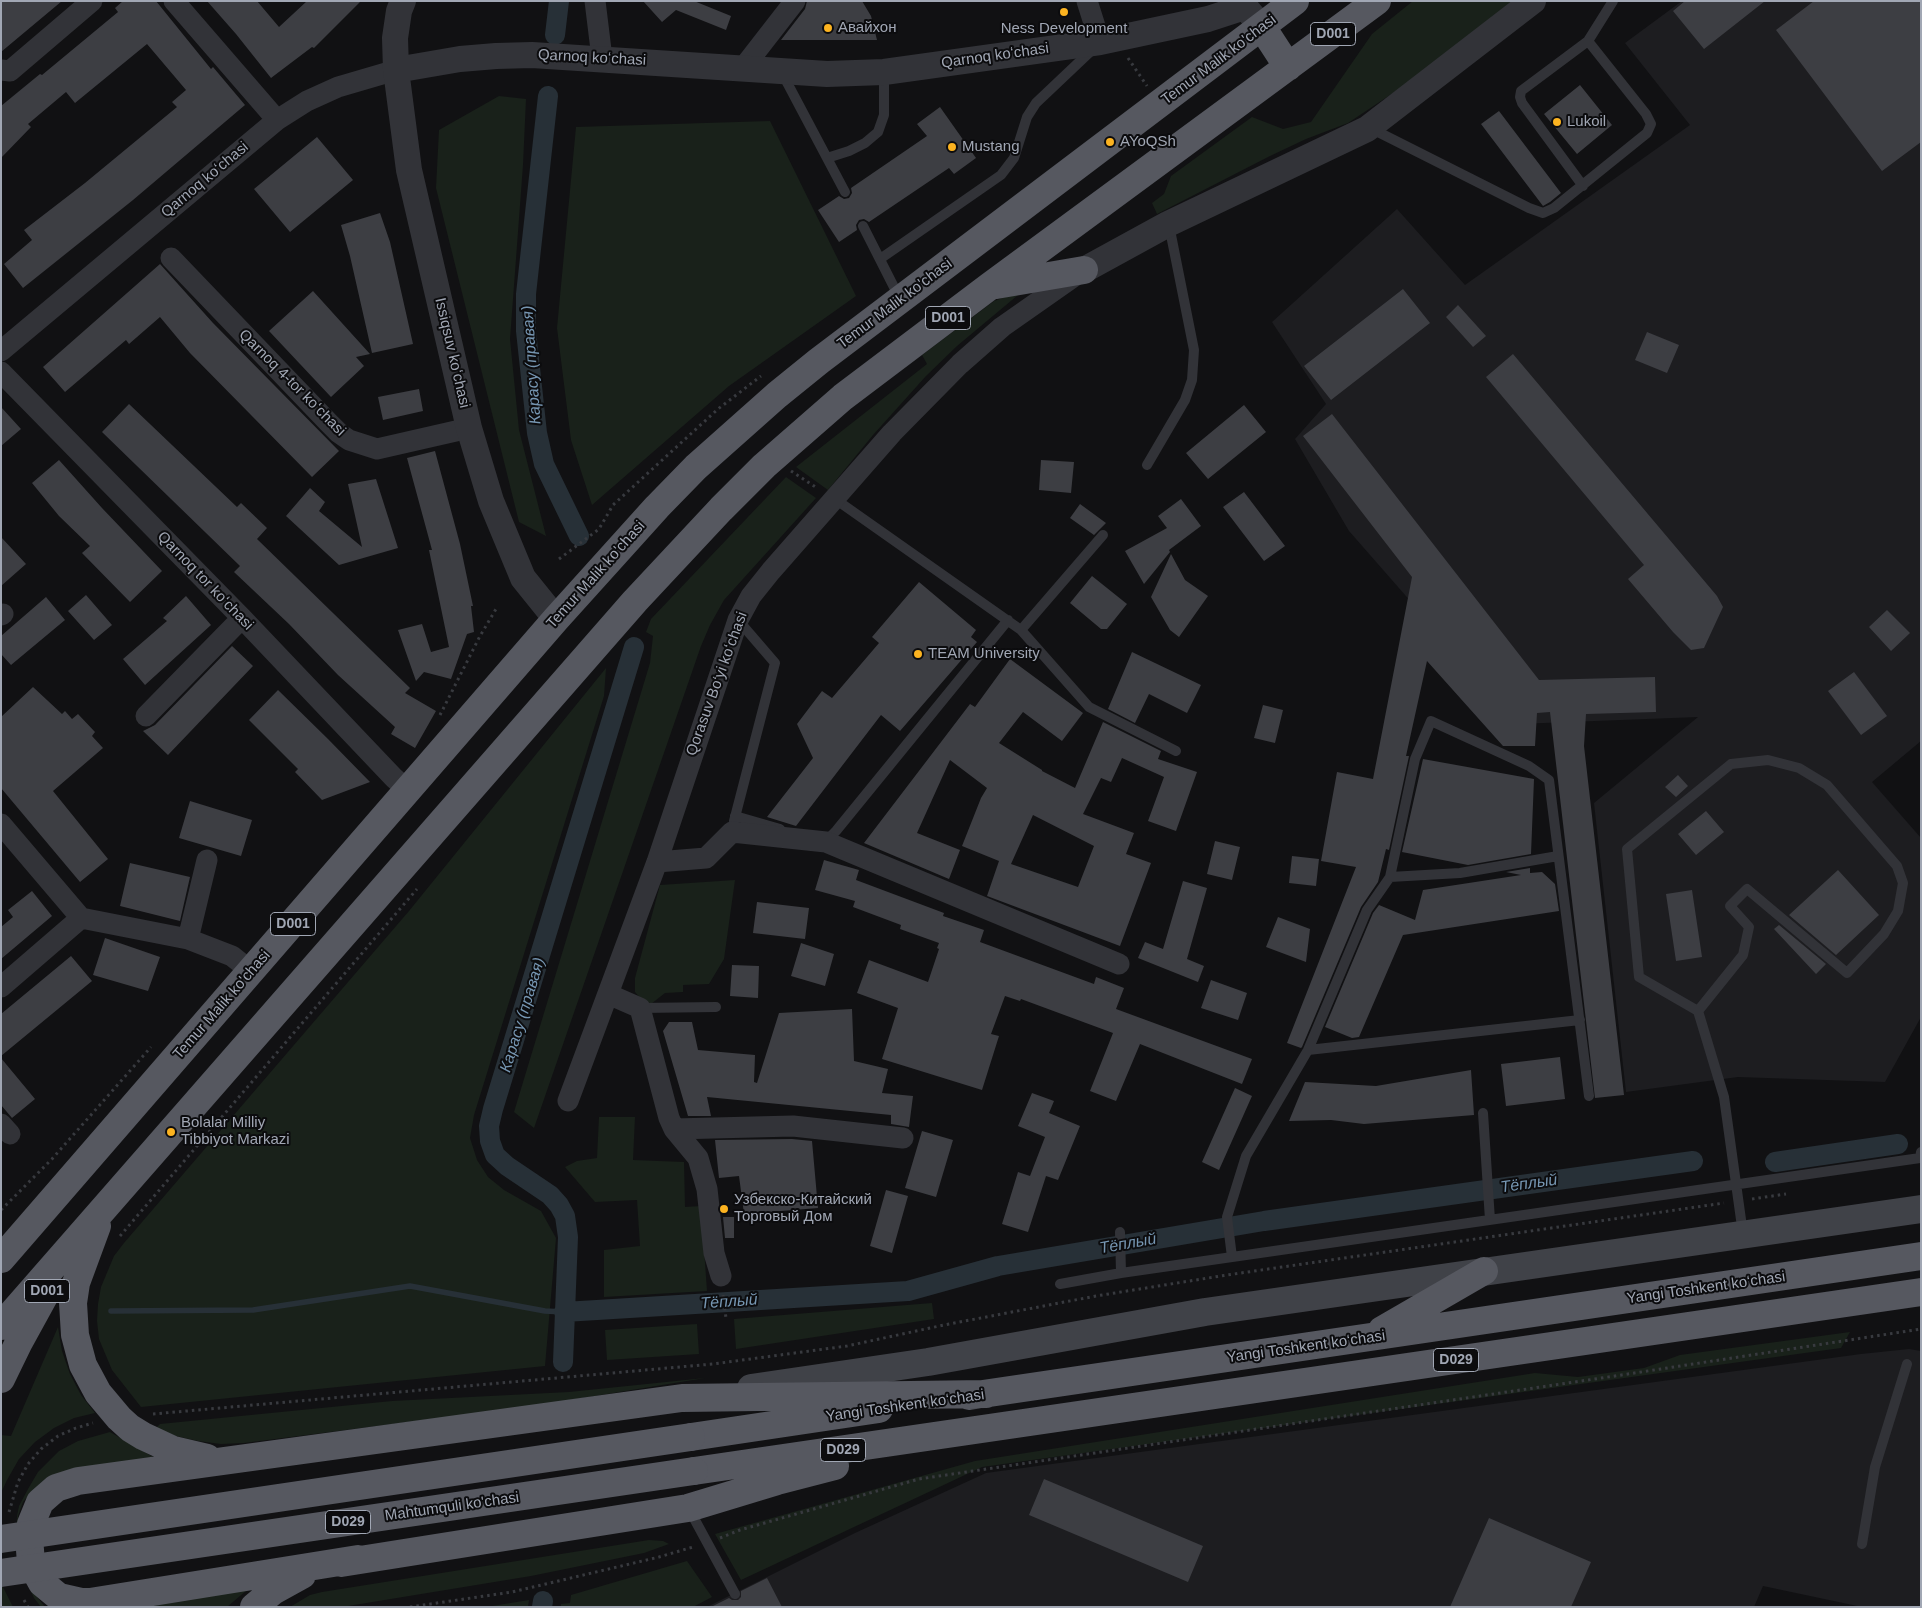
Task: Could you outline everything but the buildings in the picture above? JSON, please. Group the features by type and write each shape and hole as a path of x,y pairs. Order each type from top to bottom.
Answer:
{"highway":[{"name":"Temur Malik ko'chasi","path":"1,1259 252,972 556,618 611,556 696,467 819,361 900,300 1252,12 1295,1"},
{"name":"D001","path":"1,1326 635,600 721,509 802,431 843,397 990,286 1377,1"},
{"path":"1252,12 1288,67"},
{"path":"990,286 1084,270"},
{"path":"104,1210 78,1278 73,1303 77,1343 83,1365 90,1379 98,1393 119,1418 143,1436 173,1450 189,1454 239,1460"},
{"name":"D001","path":"1,1379 43,1298 104,1210"},
{"name":"Yangi Toshkent ko‘chasi","path":"1,1539 1921,1256"},
{"path":"1369,1337 1484,1271"},
{"name":"D029","path":"992,1428 1921,1292"},
{"path":"986,1394 682,1398 78,1481 56,1488 40,1502 31,1524 31,1563 36,1574 50,1591 59,1597 71,1601 90,1602 688,1508 777,1481 992,1428"},
{"name":"Mahtumquli ko'chasi","path":"1,1573 992,1428"},
{"path":"254,1607 273,1590 305,1574 358,1559"}],"main road":[{"path":"682,1398 928,1362 1205,1312 1921,1209"}],"street":[{"path":"1,70 10,71 92,1"},
{"path":"174,1 277,120"},
{"name":"Issiqsuv koʻchasi","path":"403,1 399,11 395,38 396,70 409,170 469,428 491,501 523,578 556,618"},
{"path":"595,1 602,58"},
{"path":"743,68 795,1"},
{"path":"1087,1 1100,42"},
{"path":"1084,270 1168,224 1367,129 1532,1"},
{"name":"Qarnoq koʻchasi","path":"1,351 277,120 307,101 330,91 396,70 460,59 532,55 602,58 782,72 827,74 884,72 1100,42 1208,19 1252,12"},
{"name":"Qarnoq 4-tor koʻchasi","path":"171,258 334,428 349,440 377,449 469,428"},
{"name":"Qorasuv Bo‘yi koʻchasi","path":"568,1101 657,862 738,620 752,596 771,571 892,433 960,364 1002,327 1084,270"},
{"name":"Qarnoq tor koʻchasi","path":"1,372 408,791"},
{"path":"146,716 242,618"},
{"path":"1,824 81,918 188,939 232,956 252,972"},
{"path":"657,862 706,858 734,824 826,842 1119,964"},
{"path":"188,939 207,860"},
{"path":"1,988 81,918"},
{"path":"608,994 640,1008 669,1118 674,1129 698,1158 707,1189 714,1253 722,1283"},
{"path":"674,1129 793,1126 903,1138"}],"lane":[{"path":"1583,186 1522,103 1520,97 1521,91 1588,42 1613,1"},
{"path":"880,259 1001,175 1014,158 1027,117 1036,103 1100,42"},
{"path":"1367,129 1378,132 1513,201 1543,213 1554,208 1583,186 1647,133 1651,124 1646,114 1588,42"},
{"path":"782,72 845,192"},
{"path":"827,158 865,144 878,132 884,116 884,72"},
{"path":"1147,465 1185,400 1192,380 1194,350 1168,224"},
{"path":"863,226 900,300"},
{"path":"835,499 1021,630 1089,707 1176,751"},
{"path":"1021,630 1103,535"},
{"path":"734,824 774,663 738,620"},
{"path":"826,842 1008,620"},
{"path":"1232,1257 1227,1217 1246,1156 1308,1050 1367,910 1390,877 1415,758 1431,721 1528,766 1549,780 1590,1096"},
{"path":"1698,1011 1743,955 1749,927 1730,906 1747,889 1848,973 1884,934 1898,911 1901,902 1902,883 1898,866 1827,785 1799,768 1768,760 1731,764 1627,849 1639,977 1698,1011 1724,1098 1743,1235"},
{"path":"1390,877 1460,873 1558,856"},
{"path":"640,1008 716,1007"},
{"path":"1308,1050 1580,1020"},
{"path":"1483,1113 1490,1220"},
{"path":"1060,1284 1121,1273 1920,1158 1921,1152"},
{"path":"1120,1232 1121,1273"},
{"path":"1862,1544 1875,1467 1907,1364"},
{"path":"688,1508 735,1594"}],"path":[{"path":"437,722 480,636 496,609"},
{"path":"1,1210 52,1159 155,1043"},
{"path":"722,1283 726,1318"},
{"path":"410,1607 512,1592 659,1557 708,1543 740,1530 919,1478 1596,1379 1921,1329"}],"shaded area":[{"path":"1413,1 1515,1 1399,89 1348,123 1306,139 1270,156 1157,214 1152,203 1164,194 1171,176 1252,117 1283,129 1311,122 1372,34"},
{"path":"1682,1 1921,1 1921,741 1872,782 1921,838 1921,1017 1885,1082 1738,1077 1626,1092 1594,803 1698,717 1518,724 1349,531 1295,439 1326,404 1272,322 1397,209 1465,285 1690,125 1625,43"},
{"path":"499,96 526,99 510,339 519,430 546,536 519,522 436,188 439,130"},
{"path":"770,121 856,296 729,386 592,505 571,440 557,328 576,127"},
{"path":"1024,290 957,346 926,376 873,435 828,490 796,467 927,364 922,355 994,301"},
{"path":"786,477 816,498 724,600 710,625 701,646 534,1128 514,1112 650,663 653,636 646,632 651,619"},
{"path":"606,668 604,696 474,1115 470,1138 477,1160 488,1177 504,1190 541,1211 556,1238 545,1366 141,1407 112,1370 99,1339 97,1321 101,1287 114,1256 409,911"},
{"path":"735,880 724,959 709,984 683,985 683,992 665,993 651,1004 643,1001 635,992 635,978 660,885"},
{"path":"599,1117 635,1117 633,1160 684,1162 685,1207 701,1206 707,1291 604,1297 604,1250 640,1246 637,1200 595,1202 565,1167 577,1161 597,1158"},
{"path":"932,1303 934,1319 736,1349 734,1319"},
{"path":"697,1324 699,1354 607,1360 605,1330"},
{"path":"58,1327 62,1351 70,1374 81,1395 95,1413 74,1418 54,1428 35,1442 19,1459 1,1493 1,1435 11,1436"},
{"path":"1850,1332 1841,1348 982,1467 741,1580 715,1534 975,1461 1535,1373 1578,1377 1644,1368 1680,1355"},
{"path":"1909,1349 1921,1351 1921,1607 1862,1607 1763,1586 1754,1607 707,1607 855,1533 986,1473"},
{"path":"705,1378 534,1406 244,1443 221,1444 198,1441 176,1436 156,1428 160,1424 392,1401 569,1392"},
{"path":"110,1432 160,1461 29,1495 23,1502 18,1516 16,1536 17,1516 19,1506 38,1472 59,1451 78,1441"},
{"path":"16,1536 30,1588 45,1607 41,1607 34,1598 25,1578"},
{"path":"649,1540 663,1541 669,1544 644,1553 531,1576 342,1607 290,1607 310,1595 322,1592"},
{"path":"687,1561 712,1597 693,1607 561,1607 561,1604 570,1603 571,1595"},
{"path":"1,1583 13,1607 1,1607"},
{"path":"247,1590 227,1607 133,1607"},
{"path":"529,1600 528,1607 486,1607"}],"waterway":[{"name":"Карасу (правая)","path":"555,35 559,1"},
{"name":"Карасу (правая)","path":"548,96 526,294 526,331 537,433 544,464 579,536"},
{"name":"Карасу (правая)","path":"563,1362 568,1237 565,1216 559,1205 550,1195 507,1166 495,1155 490,1141 489,1126 634,647"},
{"name":"Тёплый","path":"1775,1162 1898,1144"},
{"name":"Тёплый","path":"564,1312 908,1291 998,1266 1264,1221 1693,1161"},
{"path":"111,1311 253,1310 410,1286 545,1311 564,1312"},
{"name":"Карасу (правая)","path":"542,1607 543,1601"}],"place":[{"name":"Ness Development","path":"1064,12"},
{"name":"Авайхон","path":"828,28"},
{"name":"Lukoil","path":"1557,122"},
{"name":"AYoQSh","path":"1110,142"},
{"name":"Mustang","path":"952,147"},
{"name":"TEAM University","path":"918,654"},
{"name":"Bolalar Milliy Tibbiyot Markazi","path":"171,1132"},
{"name":"Узбекско-Китайский Торговый Дом","path":"724,1209"}]}
